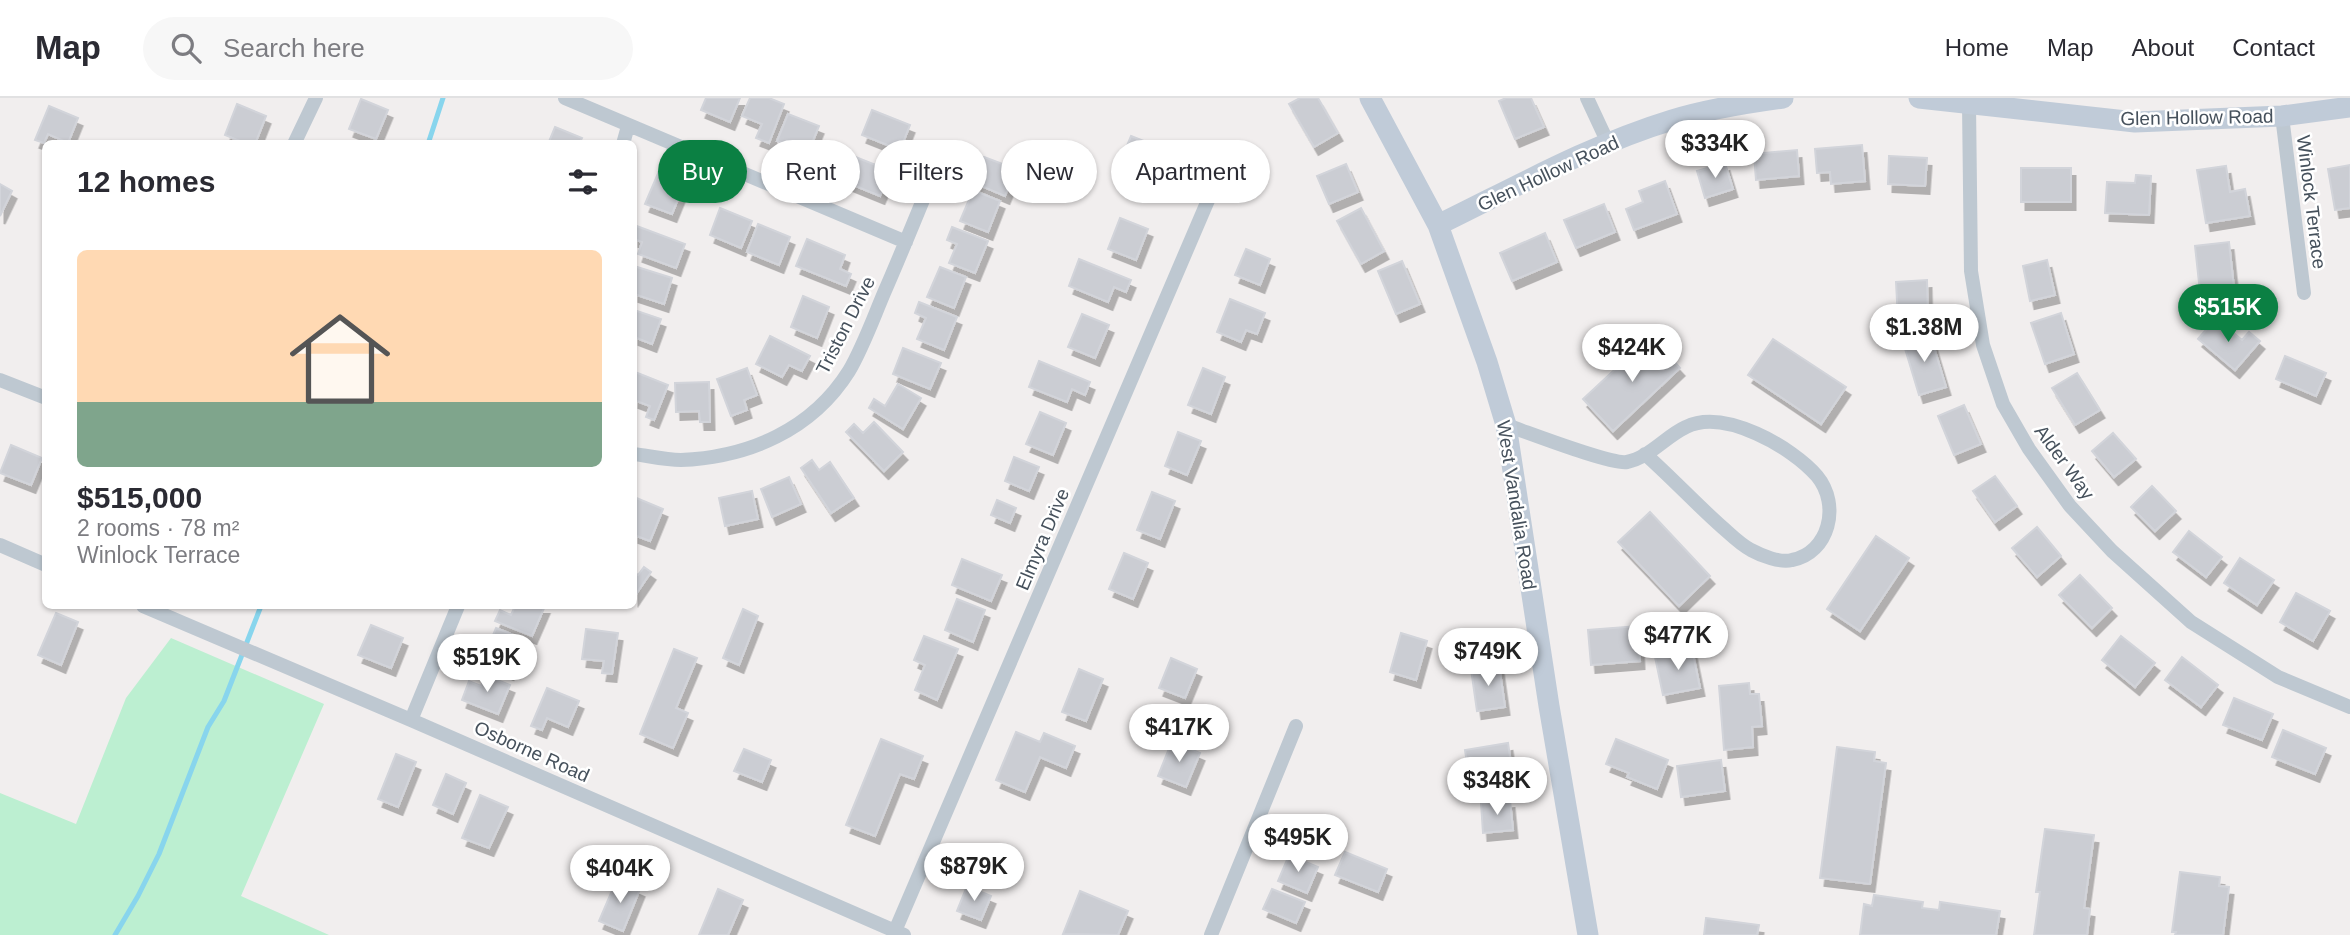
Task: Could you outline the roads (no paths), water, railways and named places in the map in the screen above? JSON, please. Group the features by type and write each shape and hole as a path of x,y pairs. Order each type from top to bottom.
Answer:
{"main road":[{"name":"West Vandalia Road","path":"1370,98 1438,225 1475,325 1506,425 1549,706 1588,935"},
{"name":"Glen Hollow Road","path":"1438,225 1608,143 1674,120 1741,104 1783,98"},
{"name":"Glen Hollow Road","path":"1919,98 2135,122 2282,116 2350,107"}],"street":[{"path":"296,140 316,98"},
{"path":"565,98 906,242"},
{"path":"1587,98 1608,143"},
{"name":"Alder Way","path":"1969,104 1971,271 1983,345 2003,404 2029,449 2070,506 2112,551 2191,622 2278,677 2350,707"},
{"name":"Winlock Terrace","path":"2282,116 2304,293"},
{"path":"624,140 628,126"},
{"name":"Triston Drive","path":"637,454 679,460 726,455 766,444 794,428 822,405 848,371 922,203"},
{"name":"Elmyra Drive","path":"899,933 1207,203"},
{"path":"0,380 42,396"},
{"path":"1506,425 1576,450 1626,463 1646,454 1664,439 1688,425 1713,421 1766,438 1793,453 1809,466 1825,486 1832,507 1826,532 1808,555 1790,561 1749,550 1646,454"},
{"path":"0,545 42,563"},
{"name":"Osborne Road","path":"150,609 899,933"},
{"path":"411,720 456,609"},
{"path":"1211,935 1296,726"}],"waterway":[{"path":"429,140 443,98"},
{"path":"115,935 159,854 208,727 224,701 260,609"}]}
